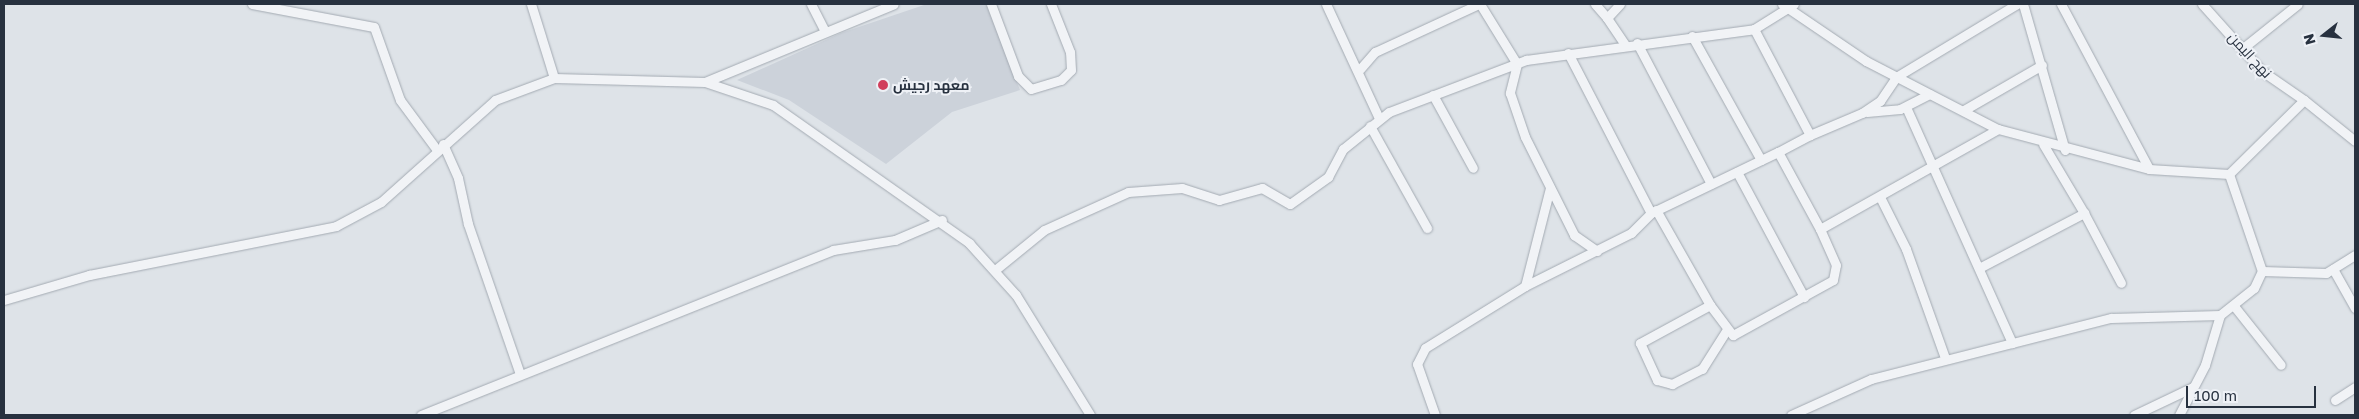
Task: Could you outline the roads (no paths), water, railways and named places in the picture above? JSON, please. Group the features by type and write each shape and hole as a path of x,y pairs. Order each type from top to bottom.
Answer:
{"street":[{"path":"252,4 374,26 400,100 440,147 458,178 468,224 520,374"},
{"path":"531,4 554,78"},
{"path":"811,4 825,31"},
{"path":"705,82 893,4"},
{"path":"991,4 1018,76 1031,88 1061,80 1071,70 1070,52 1051,4"},
{"path":"1326,4 1360,69 1379,118"},
{"path":"1360,69 1375,52 1479,4 1517,64 1511,100 1550,188 1574,235 1597,251"},
{"path":"1595,4 1625,45"},
{"path":"1607,18 1620,4"},
{"path":"1435,415 1417,364 1420,352 1525,286 1597,251 1640,227 1654,211 1810,135 1862,113 1880,101 1896,77 2017,4"},
{"path":"2022,4 2042,65 2065,150"},
{"path":"2061,4 2148,169"},
{"name":"نهج اليمن","path":"2202,4 2262,71 2304,100 2355,140"},
{"path":"2243,48 2298,4"},
{"path":"995,270 1044,230 1128,192 1182,188 1219,200 1262,188 1293,203 1328,177 1343,149 1379,118 1434,95 1517,64 1568,52 1754,29 1788,5 1896,77 1998,129 2042,144 2148,169 2229,174 2304,100"},
{"path":"1754,29 1810,135"},
{"path":"1692,36 1761,160"},
{"path":"1637,43 1711,184"},
{"path":"1568,52 1654,211 1710,306 1726,331 1733,335 1742,332 1804,297 1838,273 1820,229 1778,152"},
{"path":"1964,110 2042,65"},
{"path":"4,300 88,275 336,226 381,202 440,147 495,100 554,78 705,82 773,105 942,220 995,270 1016,295 1090,415"},
{"path":"1862,113 1906,107 1929,94"},
{"path":"1434,95 1473,168"},
{"path":"1906,107 1980,268 2012,344"},
{"path":"1370,126 1427,228"},
{"path":"1820,229 1933,169 1998,129"},
{"path":"2042,144 2084,213 2121,283"},
{"path":"1737,172 1804,297"},
{"path":"1792,415 1871,379 1945,358 2012,344 2111,318 2220,315 2234,306 2254,288 2262,271 2229,174"},
{"path":"1525,286 1550,188"},
{"path":"1880,197 1906,249 1945,358"},
{"path":"1980,268 2084,213"},
{"path":"421,415 833,250 895,240 942,220"},
{"path":"2262,271 2317,274 2333,269 2355,255"},
{"path":"2333,269 2355,308"},
{"path":"1710,306 1640,343 1657,380 1672,384 1702,369 1726,331"},
{"path":"2234,306 2281,365"},
{"path":"2179,415 2206,365 2220,315"},
{"path":"2134,415 2194,386"},
{"path":"2335,400 2355,387"},
{"path":"1792,415 1797,415"}],"place":[{"name":"معهد رجيش","path":"883,85"}]}
